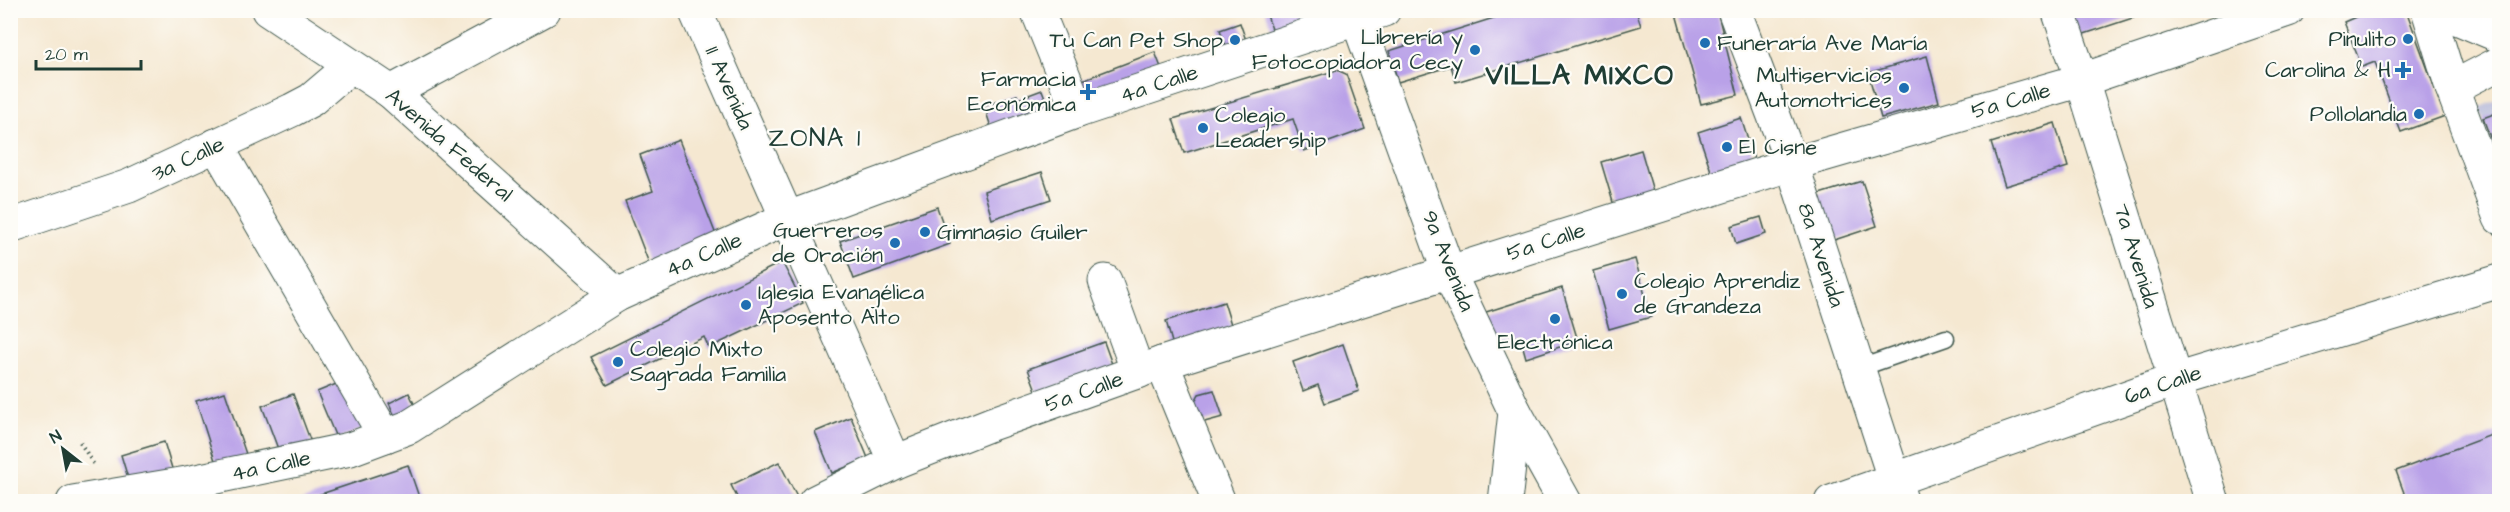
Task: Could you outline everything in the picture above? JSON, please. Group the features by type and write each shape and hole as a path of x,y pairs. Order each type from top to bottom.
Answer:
{"street":[{"name":"Avenida Federal","path":"268,10 308,21 351,66 391,92 617,295"},
{"path":"391,92 544,10"},
{"name":"11 Avenida","path":"695,10 895,462"},
{"path":"1037,10 1078,111"},
{"name":"8a Avenida","path":"1734,10 1792,164 1897,491"},
{"name":"7a Avenida","path":"2058,10 2082,80 2213,501"},
{"name":"5a Calle","path":"835,497 895,462 991,424 1150,367 1792,164 2082,80 2288,10"},
{"path":"2427,10 2452,88 2499,218"},
{"path":"2438,10 2499,36"},
{"name":"4a Calle","path":"73,501 187,492 350,449 409,427 617,295 786,219 1078,111 1365,13"},
{"name":"9a Avenida","path":"1365,13 1449,273 1515,412 1565,501"},
{"path":"2452,88 2499,63"},
{"name":"3a Calle","path":"10,226 129,186 311,100 351,66"},
{"path":"216,145 385,436"},
{"path":"1105,281 1219,501"},
{"name":"6a Calle","path":"1831,501 1897,491 2175,380 2499,281"},
{"path":"1505,501 1515,412"}],"lane":[{"path":"1857,369 1946,338"}],"shaded area":[{"path":"2499,99 2499,158 2479,108"}],"building":[{"path":"1265,10 1334,10 1276,40"},
{"path":"1519,10 1636,10 1641,26 1456,82 1451,66 1398,82 1389,51"},
{"name":"Funeraría Ave María","path":"1675,10 1717,10 1738,95 1701,104"},
{"path":"2069,10 2154,10 2154,11 2078,36"},
{"path":"2372,10 2406,10 2445,116 2401,132 2375,62 2362,67 2344,22"},
{"name":"Tu Can Pet Shop","path":"1240,23 1249,49 1230,56 1220,30"},
{"path":"1155,52 1165,78 1081,108 1072,84"},
{"name":"Multiservicios Automotrices","path":"1927,56 1939,102 1881,118 1868,73"},
{"path":"1337,70 1346,74 1365,129 1304,151 1293,119 1184,153 1173,119"},
{"path":"1042,90 1053,118 995,139 984,106 1017,95 1018,99"},
{"path":"2499,112 2499,161 2483,118"},
{"name":"El Cisne","path":"1741,118 1755,162 1716,186 1698,132"},
{"path":"2055,123 2068,167 2005,186 1991,143"},
{"path":"679,140 718,240 650,266 625,201 653,191 640,155"},
{"path":"1641,150 1655,198 1615,209 1601,162"},
{"path":"1042,172 1051,199 992,219 984,191"},
{"path":"1862,181 1877,226 1822,244 1806,198"},
{"path":"937,207 950,244 854,279 840,241"},
{"path":"1761,217 1766,234 1736,244 1731,226"},
{"name":"Colegio Aprendiz de Grandeza","path":"1635,259 1651,317 1609,329 1593,271"},
{"path":"782,262 803,303 709,348 704,337 607,385 591,357"},
{"path":"1562,288 1578,341 1526,358 1520,336 1495,343 1486,312"},
{"path":"1224,302 1234,334 1175,353 1166,321"},
{"path":"1104,342 1117,378 1042,406 1028,369"},
{"path":"1343,344 1359,391 1325,403 1318,385 1303,391 1293,362"},
{"path":"346,380 366,427 337,440 317,392"},
{"path":"1214,390 1223,417 1197,424 1192,407 1199,394"},
{"path":"225,392 249,463 219,473 196,401"},
{"path":"409,393 420,416 399,425 389,403"},
{"path":"293,394 312,445 281,457 262,406"},
{"path":"851,417 868,458 832,473 815,432"},
{"path":"2499,432 2499,501 2407,501 2396,471"},
{"path":"164,442 174,475 131,488 121,455"},
{"path":"779,462 799,501 739,501 731,485"},
{"path":"408,465 419,497 405,501 300,501"}],"place":[{"name":"Pinulito","path":"2408,39"},
{"name":"Tu Can Pet Shop","path":"1235,40"},
{"name":"Funeraría Ave María","path":"1705,43"},
{"name":"Librería y Fotocopiadora Cecy","path":"1475,50"},
{"name":"Carolina & H","path":"2403,70"},
{"name":"Multiservicios Automotrices","path":"1904,88"},
{"name":"Farmacia Económica","path":"1088,92"},
{"name":"Pollolandia","path":"2419,114"},
{"name":"Colegio Leadership","path":"1203,128"},
{"name":"El Cisne","path":"1727,147"},
{"name":"Gimnasio Guiler","path":"925,232"},
{"name":"Guerreros de Oración","path":"895,243"},
{"name":"Colegio Aprendiz de Grandeza","path":"1622,294"},
{"name":"Iglesia Evangélica Aposento Alto","path":"746,305"},
{"name":"Electrónica","path":"1555,319"},
{"name":"Colegio Mixto Sagrada Familia","path":"618,362"}],"district":[{"name":"VILLA MIXCO","path":"1580,75"},
{"name":"ZONA 1","path":"815,138"}]}
